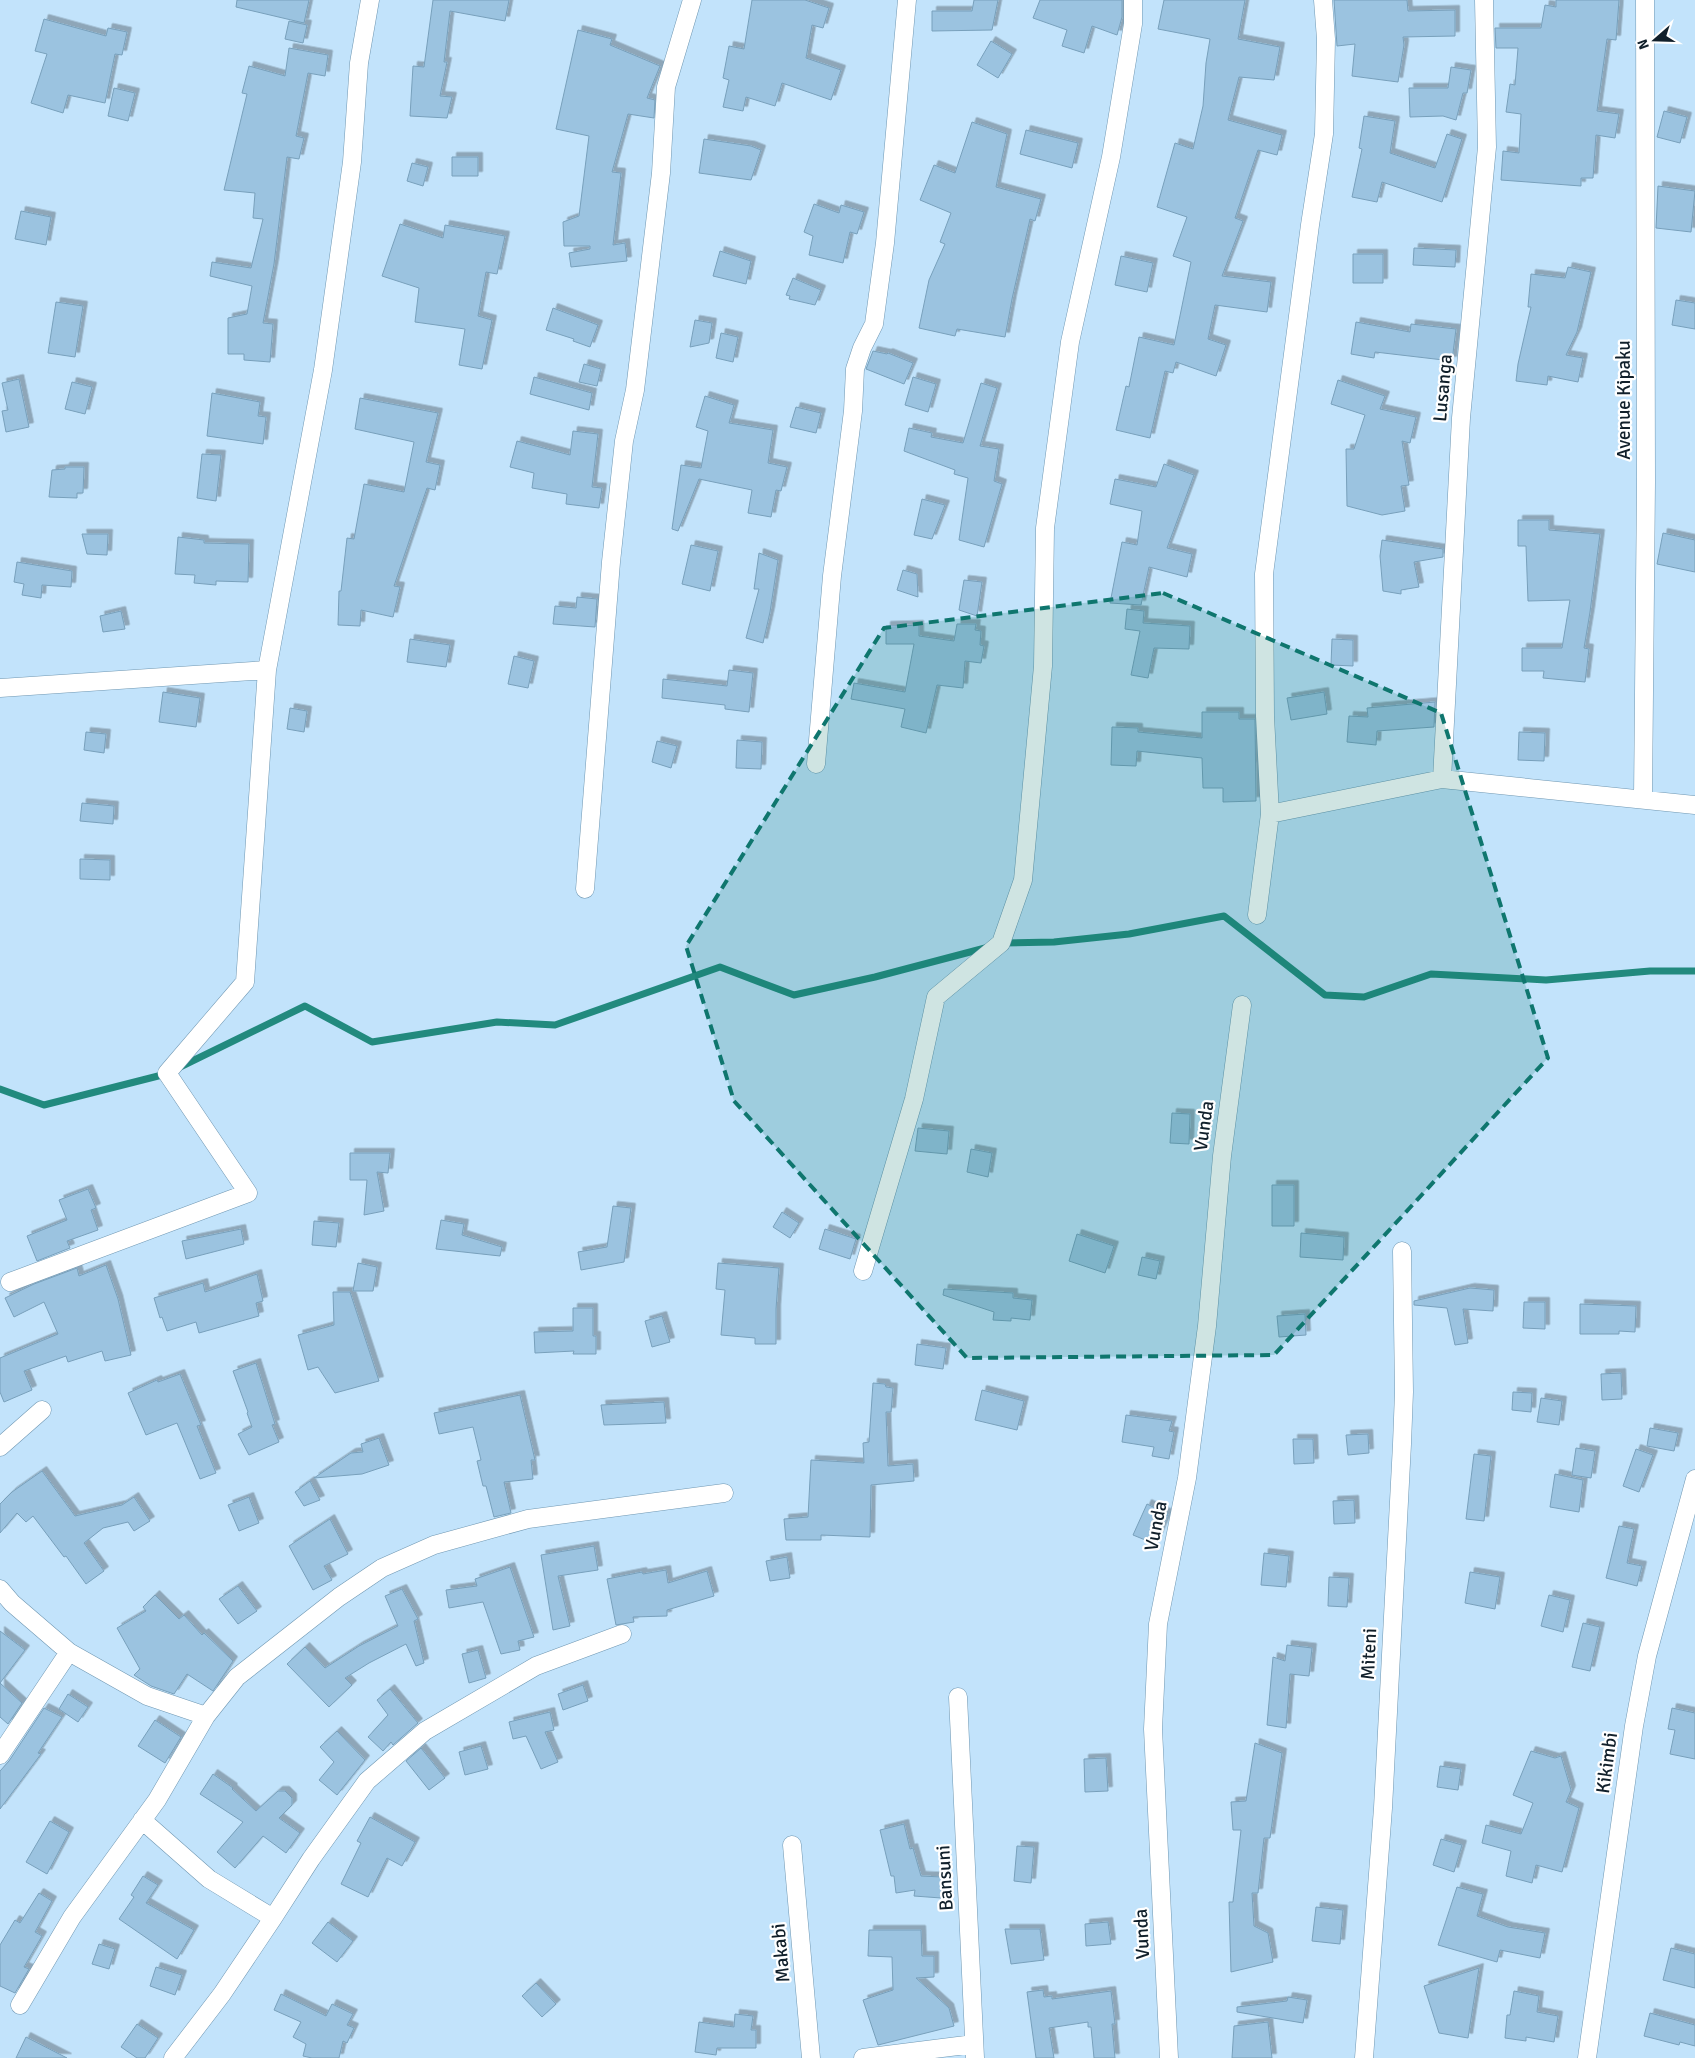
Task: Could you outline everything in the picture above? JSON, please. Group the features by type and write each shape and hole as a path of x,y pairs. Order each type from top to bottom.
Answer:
{"street":[{"path":"10,1282 248,1193 167,1073 245,982 267,670 323,370 352,162 359,63 370,0"},
{"path":"585,889 594,755 602,695 612,562 624,442 635,390 661,173 666,87 692,0"},
{"path":"816,764 832,576 853,411 855,369 862,348 874,324 885,243 907,0"},
{"path":"863,1271 914,1099 936,997 1001,943 1023,880 1044,666 1046,528 1070,342 1111,156 1132,24 1133,0"},
{"path":"1257,915 1270,814 1265,716 1264,574 1324,134 1326,39 1323,0"},
{"name":"Lusanga","path":"1442,779 1461,418 1487,147 1484,0"},
{"name":"Avenue Kipaku","path":"1643,799 1646,492 1645,0"},
{"path":"0,688 267,670"},
{"path":"1270,814 1442,779 1695,805"},
{"name":"Vunda","path":"1169,2058 1153,1729 1158,1624 1187,1478 1207,1326 1222,1156 1242,1005"},
{"name":"Miteni","path":"1364,2058 1383,1808 1404,1392 1402,1251"},
{"path":"0,1447 42,1410"},
{"name":"Kikimbi","path":"1587,2058 1637,1709 1647,1656 1695,1478"},
{"path":"20,2005 72,1918 176,1770 206,1716 237,1677 339,1597 382,1568 434,1545 528,1519 724,1493"},
{"path":"0,1589 12,1603 69,1652 147,1696 206,1716"},
{"path":"173,2058 222,1994 274,1918 311,1859 367,1781 425,1731 536,1666 622,1634"},
{"path":"0,1755 69,1652"},
{"name":"Bansuni","path":"958,1696 974,2051"},
{"path":"142,1820 209,1879 274,1918"},
{"name":"Makabi","path":"792,1845 811,2058"},
{"path":"863,2058 974,2051"}],"highlighted area":[{"path":"1163,593 1441,713 1548,1058 1274,1355 967,1358 734,1101 686,946 884,628"}],"building":[{"path":"237,0 309,0 304,23 236,7"},
{"path":"433,0 509,0 505,21 450,11 444,62 447,62 440,96 452,97 447,118 410,116 413,66 424,67"},
{"path":"752,0 805,0 829,8 823,28 812,25 806,58 841,70 831,100 782,83 775,106 746,97 743,111 723,107 729,80 723,78 729,46 744,49"},
{"path":"974,0 998,0 992,30 932,31 932,11 972,11"},
{"path":"1040,0 1122,0 1122,17 1117,35 1092,26 1084,53 1062,46 1067,30 1033,18"},
{"path":"1164,0 1245,0 1238,39 1280,47 1274,80 1239,77 1228,120 1282,135 1277,155 1258,150 1235,218 1243,221 1222,276 1271,282 1267,312 1215,305 1208,339 1226,345 1216,376 1176,362 1173,373 1165,371 1150,438 1116,430 1126,386 1129,387 1139,337 1174,345 1191,262 1173,256 1187,217 1157,207 1175,143 1193,149 1203,106 1210,39 1158,29"},
{"path":"1334,0 1407,0 1408,11 1455,10 1455,36 1403,37 1404,45 1398,82 1352,76 1355,44 1337,46"},
{"path":"1556,0 1619,0 1616,40 1607,39 1597,111 1619,114 1615,138 1596,135 1593,178 1581,178 1581,186 1501,180 1503,151 1519,153 1521,114 1506,112 1510,84 1515,85 1518,48 1496,48 1495,28 1541,28 1545,5 1556,7"},
{"path":"44,19 106,36 108,28 127,32 122,55 115,54 105,103 68,95 63,113 31,103 47,54 35,51"},
{"path":"289,21 307,25 303,43 285,39"},
{"path":"578,30 612,39 610,45 660,66 647,98 655,100 654,118 628,114 612,172 621,173 613,245 625,243 627,261 571,267 569,253 590,249 590,246 564,246 563,222 579,216 589,136 556,129"},
{"path":"991,41 1012,54 998,78 977,65"},
{"path":"289,48 328,55 325,76 308,73 296,136 304,138 299,159 287,157 274,264 263,323 273,324 270,362 244,360 244,354 228,354 228,318 247,314 252,286 210,276 212,262 251,268 263,219 253,218 255,193 224,190 247,94 242,93 249,66 285,76"},
{"path":"1451,67 1471,70 1467,93 1463,93 1456,120 1443,116 1410,117 1409,88 1448,88"},
{"path":"114,88 135,93 128,121 108,116"},
{"path":"1664,111 1687,117 1680,143 1657,137"},
{"path":"1364,116 1395,121 1390,153 1435,168 1447,134 1462,139 1442,202 1382,182 1377,202 1352,197 1362,149 1359,148"},
{"path":"972,122 1007,134 996,187 1041,199 1035,221 1030,219 1005,337 957,329 955,336 919,328 929,280 945,244 940,242 951,213 920,200 934,165 955,173"},
{"path":"1026,130 1078,143 1072,168 1020,154"},
{"path":"704,139 751,146 761,150 751,180 699,173"},
{"path":"452,157 478,157 478,176 452,176"},
{"path":"412,163 428,167 423,186 407,181"},
{"path":"1658,186 1695,191 1691,232 1656,228"},
{"path":"814,204 839,213 841,205 864,212 857,234 850,232 843,263 809,255 813,236 804,232"},
{"path":"21,211 51,217 46,245 15,239"},
{"path":"400,224 443,238 445,225 505,236 497,274 486,272 478,316 492,320 482,369 459,365 465,329 415,322 419,288 382,276"},
{"path":"1414,248 1456,250 1455,267 1413,265"},
{"path":"720,251 751,261 746,284 713,276"},
{"path":"1353,254 1383,254 1383,283 1353,283"},
{"path":"1121,256 1153,263 1147,292 1115,285"},
{"path":"1568,267 1591,272 1577,332 1566,355 1583,358 1578,382 1548,376 1547,385 1516,381 1531,307 1528,307 1531,274 1565,278"},
{"path":"793,278 821,290 815,305 789,299 790,296 786,295"},
{"path":"1676,300 1695,303 1695,329 1672,325"},
{"path":"56,302 83,306 75,357 48,353"},
{"path":"553,308 598,325 590,347 573,341 574,339 546,330"},
{"path":"695,320 712,323 709,343 690,347"},
{"path":"1356,322 1410,332 1411,324 1456,329 1452,361 1375,352 1374,358 1351,354"},
{"path":"721,333 738,337 733,362 716,358"},
{"path":"873,351 888,353 913,363 904,384 866,369"},
{"path":"584,364 601,369 597,386 579,382"},
{"path":"534,377 592,393 589,410 530,394"},
{"path":"913,377 936,384 928,412 905,405"},
{"path":"19,379 29,427 6,432 2,411 8,410 2,383"},
{"path":"1338,380 1385,396 1380,409 1416,417 1410,443 1402,441 1409,485 1401,486 1405,511 1382,515 1347,506 1346,449 1354,449 1365,415 1331,404"},
{"path":"72,382 92,387 85,414 65,409"},
{"path":"981,383 997,388 980,446 999,449 994,481 1002,484 984,547 959,540 968,478 954,474 955,470 904,451 909,428 932,433 931,437 963,443"},
{"path":"212,393 260,402 258,416 266,417 263,444 207,436"},
{"path":"705,396 734,405 729,423 773,430 768,463 787,467 781,491 776,490 771,517 748,513 752,490 699,479 678,531 672,529 681,465 701,468 708,431 696,427"},
{"path":"360,398 438,413 426,462 440,465 435,490 427,488 394,586 400,587 393,617 361,610 360,626 338,625 339,591 341,591 347,538 354,539 364,484 404,492 414,442 355,429"},
{"path":"796,407 821,413 816,433 790,427"},
{"path":"573,431 598,434 592,487 602,488 599,508 566,504 567,494 532,488 534,473 510,467 517,441 570,455"},
{"path":"202,454 221,455 216,501 197,498"},
{"path":"1164,464 1194,475 1167,548 1192,554 1187,577 1149,567 1141,605 1110,603 1122,542 1137,545 1142,511 1110,504 1115,479 1156,487"},
{"path":"65,467 84,467 83,493 77,493 77,498 49,497 52,470 65,469"},
{"path":"922,499 945,505 932,539 914,535"},
{"path":"1518,520 1549,520 1549,530 1600,534 1584,648 1589,649 1585,682 1543,678 1544,671 1522,671 1522,648 1562,648 1570,600 1528,601 1526,546 1518,546"},
{"path":"1663,533 1695,540 1695,572 1657,564"},
{"path":"82,534 108,534 107,555 87,554"},
{"path":"178,537 204,540 204,543 249,544 248,582 216,581 216,585 194,583 195,575 175,574"},
{"path":"1382,540 1443,549 1443,557 1414,562 1419,587 1401,590 1401,594 1383,591 1380,556"},
{"path":"691,545 718,551 710,591 682,584"},
{"path":"759,553 778,560 763,643 746,638 759,589 754,589"},
{"path":"17,562 72,571 71,587 42,585 41,598 22,595 24,584 14,582"},
{"path":"903,570 917,574 918,597 897,590"},
{"path":"964,580 982,582 977,616 959,610"},
{"path":"577,597 597,599 595,627 553,624 555,606 576,608"},
{"path":"1127,609 1144,611 1143,623 1190,626 1189,649 1154,648 1148,678 1131,675 1140,631 1125,629"},
{"path":"121,611 125,629 103,632 100,616"},
{"path":"957,624 976,624 975,630 981,631 980,645 984,646 981,663 965,661 963,688 937,685 926,733 901,727 905,709 851,699 854,683 905,692 914,644 886,644 886,626 919,625 919,636 954,641"},
{"path":"410,639 450,645 446,667 407,662"},
{"path":"1332,639 1353,640 1353,666 1331,665"},
{"path":"514,656 534,661 528,688 508,684"},
{"path":"729,670 753,673 749,712 725,709 725,705 662,698 663,679 727,686"},
{"path":"163,692 200,698 196,727 159,722"},
{"path":"1324,692 1327,714 1291,720 1287,698"},
{"path":"1435,702 1434,727 1377,731 1376,745 1347,742 1349,716 1368,717 1367,708"},
{"path":"290,708 307,711 304,732 287,729"},
{"path":"1202,712 1239,712 1239,719 1255,719 1256,801 1223,802 1223,788 1203,788 1202,758 1137,751 1136,766 1111,765 1112,727 1138,728 1138,732 1202,738"},
{"path":"86,732 106,734 104,753 84,750"},
{"path":"1519,732 1545,733 1544,761 1518,760"},
{"path":"737,740 762,742 761,769 736,768"},
{"path":"657,741 677,746 671,768 652,762"},
{"path":"82,803 114,806 113,824 80,821"},
{"path":"80,859 110,860 110,880 80,879"},
{"path":"1172,1113 1190,1114 1189,1144 1170,1143"},
{"path":"918,1128 949,1131 947,1154 915,1151"},
{"path":"971,1149 992,1153 988,1177 967,1172"},
{"path":"350,1153 390,1153 388,1173 377,1172 384,1211 364,1215 367,1180 350,1180"},
{"path":"1272,1185 1294,1185 1294,1226 1272,1226"},
{"path":"88,1189 96,1208 91,1210 98,1230 67,1241 70,1248 37,1261 27,1236 67,1220 59,1200"},
{"path":"613,1206 631,1208 624,1262 581,1270 578,1252 607,1247"},
{"path":"782,1212 799,1223 790,1238 773,1227"},
{"path":"441,1220 464,1224 462,1235 502,1247 500,1256 436,1249"},
{"path":"314,1221 339,1223 336,1247 312,1245"},
{"path":"241,1229 244,1244 186,1259 182,1241"},
{"path":"825,1229 856,1239 850,1259 819,1249"},
{"path":"1301,1233 1344,1237 1343,1260 1300,1257"},
{"path":"1077,1234 1114,1246 1105,1273 1069,1261"},
{"path":"1142,1257 1160,1261 1156,1279 1138,1275"},
{"path":"358,1263 377,1267 373,1291 353,1291"},
{"path":"718,1263 779,1268 776,1344 755,1344 755,1338 721,1335 725,1290 716,1289"},
{"path":"106,1265 118,1299 131,1355 105,1361 102,1351 68,1362 66,1356 24,1371 32,1390 4,1402 0,1392 0,1358 58,1334 44,1302 14,1317 5,1298 34,1284 77,1268 79,1276"},
{"path":"257,1274 263,1301 256,1303 259,1316 199,1333 196,1322 167,1331 162,1317 160,1318 154,1298 203,1283 205,1292"},
{"path":"1470,1288 1494,1290 1493,1311 1463,1309 1468,1343 1455,1345 1447,1308 1414,1305 1414,1301"},
{"path":"944,1289 1013,1293 1013,1298 1032,1300 1030,1320 1011,1318 1011,1321 993,1320 994,1312 943,1295"},
{"path":"333,1292 350,1292 379,1381 335,1393 318,1367 308,1370 298,1335 334,1325"},
{"path":"1524,1302 1545,1302 1545,1329 1523,1328"},
{"path":"1580,1304 1636,1306 1635,1332 1619,1331 1619,1334 1580,1334"},
{"path":"573,1308 593,1308 593,1336 596,1336 596,1354 573,1354 574,1351 535,1353 534,1332 573,1331"},
{"path":"1305,1314 1306,1335 1279,1337 1277,1316"},
{"path":"662,1316 670,1342 652,1347 645,1321"},
{"path":"917,1344 946,1348 943,1369 915,1365"},
{"path":"256,1363 275,1424 272,1425 279,1442 249,1455 238,1434 252,1427 233,1371"},
{"path":"1621,1373 1622,1399 1602,1400 1601,1374"},
{"path":"180,1374 201,1425 197,1426 216,1473 200,1479 177,1423 146,1435 128,1393 157,1380 158,1382"},
{"path":"873,1383 885,1384 886,1387 893,1388 891,1412 886,1412 888,1466 913,1464 914,1481 871,1485 870,1537 821,1535 821,1540 786,1540 784,1519 808,1517 811,1460 864,1463 863,1443 869,1442"},
{"path":"982,1390 1024,1401 1017,1430 975,1420"},
{"path":"1513,1392 1532,1393 1531,1412 1512,1410"},
{"path":"520,1395 535,1460 531,1460 533,1479 504,1482 511,1513 494,1517 486,1486 483,1486 477,1461 481,1460 473,1427 439,1434 434,1413"},
{"path":"1541,1398 1562,1401 1559,1425 1537,1422"},
{"path":"664,1402 666,1423 604,1425 601,1405"},
{"path":"1126,1415 1172,1421 1169,1431 1174,1432 1169,1459 1152,1456 1154,1447 1122,1442"},
{"path":"1650,1428 1678,1433 1674,1451 1647,1446"},
{"path":"1368,1434 1369,1453 1348,1455 1346,1435"},
{"path":"379,1438 389,1465 362,1474 314,1478 351,1453 363,1452 361,1444"},
{"path":"1293,1439 1313,1439 1314,1463 1294,1464"},
{"path":"1576,1448 1595,1451 1591,1478 1572,1475"},
{"path":"1636,1449 1653,1455 1639,1492 1623,1486"},
{"path":"1474,1454 1491,1456 1484,1521 1466,1519"},
{"path":"42,1471 75,1516 122,1505 134,1497 150,1521 134,1531 128,1522 103,1528 84,1543 104,1571 86,1584 33,1516 26,1522 17,1513 0,1533 0,1504 12,1492"},
{"path":"1555,1474 1583,1480 1579,1512 1550,1507"},
{"path":"310,1481 320,1500 304,1506 295,1492"},
{"path":"249,1497 259,1523 239,1531 228,1505"},
{"path":"1354,1500 1355,1523 1334,1524 1333,1501"},
{"path":"1147,1504 1168,1514 1155,1544 1133,1535"},
{"path":"330,1519 348,1554 324,1566 332,1580 313,1590 289,1546"},
{"path":"1619,1526 1634,1529 1627,1563 1642,1566 1637,1586 1606,1578"},
{"path":"594,1546 598,1570 558,1576 570,1626 553,1630 541,1555"},
{"path":"1264,1553 1289,1556 1286,1587 1261,1585"},
{"path":"787,1557 790,1578 770,1581 766,1561"},
{"path":"510,1567 534,1637 518,1641 520,1650 501,1654 483,1602 449,1608 446,1590 477,1586 475,1579"},
{"path":"666,1570 668,1583 707,1571 714,1596 667,1610 667,1616 633,1617 634,1622 616,1625 607,1579 642,1572 643,1574"},
{"path":"1470,1572 1500,1577 1495,1609 1465,1603"},
{"path":"1329,1577 1349,1578 1347,1607 1328,1606"},
{"path":"238,1586 257,1611 238,1624 219,1599"},
{"path":"402,1589 418,1619 414,1621 424,1663 416,1666 406,1644 345,1678 352,1685 329,1707 287,1664 305,1647 325,1668 359,1646 398,1626 385,1596"},
{"path":"155,1595 179,1619 184,1615 202,1635 204,1633 233,1661 213,1691 187,1674 174,1694 151,1686 134,1675 140,1669 117,1628 146,1611 143,1607"},
{"path":"1549,1595 1570,1600 1563,1632 1541,1626"},
{"path":"1583,1623 1600,1627 1590,1671 1572,1667"},
{"path":"0,1631 25,1650 0,1683"},
{"path":"1287,1645 1312,1648 1309,1676 1290,1674 1286,1728 1267,1725 1273,1657 1285,1661"},
{"path":"478,1650 486,1678 469,1683 462,1654"},
{"path":"0,1683 22,1703 8,1724 0,1717"},
{"path":"583,1685 588,1701 563,1710 558,1694"},
{"path":"390,1689 418,1723 393,1745 391,1742 383,1751 368,1737 388,1715 377,1700"},
{"path":"68,1694 88,1707 78,1722 59,1709"},
{"path":"44,1708 62,1717 38,1753 41,1754 0,1809 0,1771 9,1761"},
{"path":"1672,1708 1695,1713 1695,1759 1670,1754 1675,1730 1668,1729"},
{"path":"550,1712 554,1730 545,1732 558,1762 541,1769 526,1736 513,1739 509,1722"},
{"path":"155,1720 181,1737 165,1763 138,1746"},
{"path":"337,1731 365,1760 337,1795 319,1780 334,1762 320,1747"},
{"path":"1255,1743 1282,1753 1270,1838 1264,1838 1258,1893 1252,1893 1254,1926 1268,1933 1273,1962 1231,1972 1229,1902 1233,1902 1241,1830 1233,1830 1231,1802 1246,1801"},
{"path":"481,1746 488,1769 465,1775 459,1752"},
{"path":"421,1748 445,1778 429,1790 406,1761"},
{"path":"1531,1751 1555,1758 1561,1756 1571,1790 1566,1802 1579,1808 1562,1872 1536,1865 1532,1883 1506,1876 1511,1851 1482,1843 1486,1825 1521,1834 1533,1803 1513,1795"},
{"path":"1106,1758 1108,1791 1085,1792 1084,1759"},
{"path":"1440,1766 1461,1769 1458,1790 1437,1787"},
{"path":"213,1774 233,1788 256,1811 278,1791 285,1791 292,1798 292,1805 279,1818 300,1833 286,1853 263,1836 235,1868 217,1852 243,1822 200,1794"},
{"path":"370,1817 415,1842 402,1866 387,1858 368,1897 341,1884 361,1843 357,1841"},
{"path":"50,1821 69,1832 47,1874 26,1862"},
{"path":"904,1824 910,1849 913,1848 921,1876 942,1877 941,1898 914,1896 915,1890 896,1893 894,1876 891,1876 880,1830"},
{"path":"1441,1839 1462,1845 1454,1872 1433,1865"},
{"path":"1017,1846 1034,1847 1031,1883 1014,1881"},
{"path":"143,1876 158,1885 146,1903 194,1930 177,1959 119,1919 134,1897 131,1895"},
{"path":"1457,1887 1483,1894 1477,1916 1508,1927 1545,1933 1540,1958 1500,1950 1497,1962 1438,1945"},
{"path":"39,1893 52,1901 35,1932 42,1936 24,1967 29,1969 15,1993 0,1986 0,1945 15,1920 20,1923"},
{"path":"1316,1907 1343,1910 1340,1944 1312,1941"},
{"path":"328,1922 353,1941 337,1962 312,1943"},
{"path":"1108,1922 1111,1944 1086,1946 1085,1924"},
{"path":"1005,1929 1040,1929 1044,1960 1011,1964"},
{"path":"869,1930 921,1930 922,1956 934,1956 934,1977 916,1978 949,2008 954,2026 878,2045 863,2000 893,1990 892,1957 868,1956"},
{"path":"99,1944 115,1949 109,1969 92,1964"},
{"path":"1671,1948 1695,1954 1695,1988 1663,1980"},
{"path":"156,1967 182,1975 175,1995 150,1986"},
{"path":"1479,1968 1468,2038 1439,2033 1424,1986"},
{"path":"536,1983 556,2004 542,2017 522,1996"},
{"path":"1043,1990 1044,1997 1052,1996 1052,1999 1111,1991 1115,2024 1112,2024 1115,2058 1094,2058 1091,2027 1088,2027 1088,2022 1049,2028 1054,2058 1036,2058 1027,1992"},
{"path":"1514,1991 1539,1996 1537,2012 1558,2016 1554,2042 1526,2037 1526,2041 1505,2038 1507,2015 1510,2015"},
{"path":"281,1994 326,2016 332,2004 353,2014 347,2025 354,2028 347,2043 343,2041 339,2058 303,2056 306,2044 293,2037 301,2022 274,2010"},
{"path":"1288,1997 1307,2000 1303,2023 1237,2012 1237,2007 1287,2001"},
{"path":"1650,2013 1695,2025 1695,2046 1680,2042 1679,2045 1644,2036"},
{"path":"735,2014 753,2016 751,2030 756,2030 756,2048 717,2048 716,2055 695,2052 699,2022 734,2027"},
{"path":"1268,2022 1272,2058 1232,2058 1234,2026"},
{"path":"137,2024 158,2038 145,2058 137,2058 121,2047"},
{"path":"26,2037 67,2058 16,2058"}],"waterway":[{"path":"1002,943 1054,942 1129,934 1224,916 1325,995 1364,997 1431,974 1546,980 1650,971 1695,971"},
{"path":"178,1068 305,1006 372,1042 497,1022 555,1025 720,967 794,995 875,977 989,947"},
{"path":"0,1089 44,1105 166,1074"}]}
